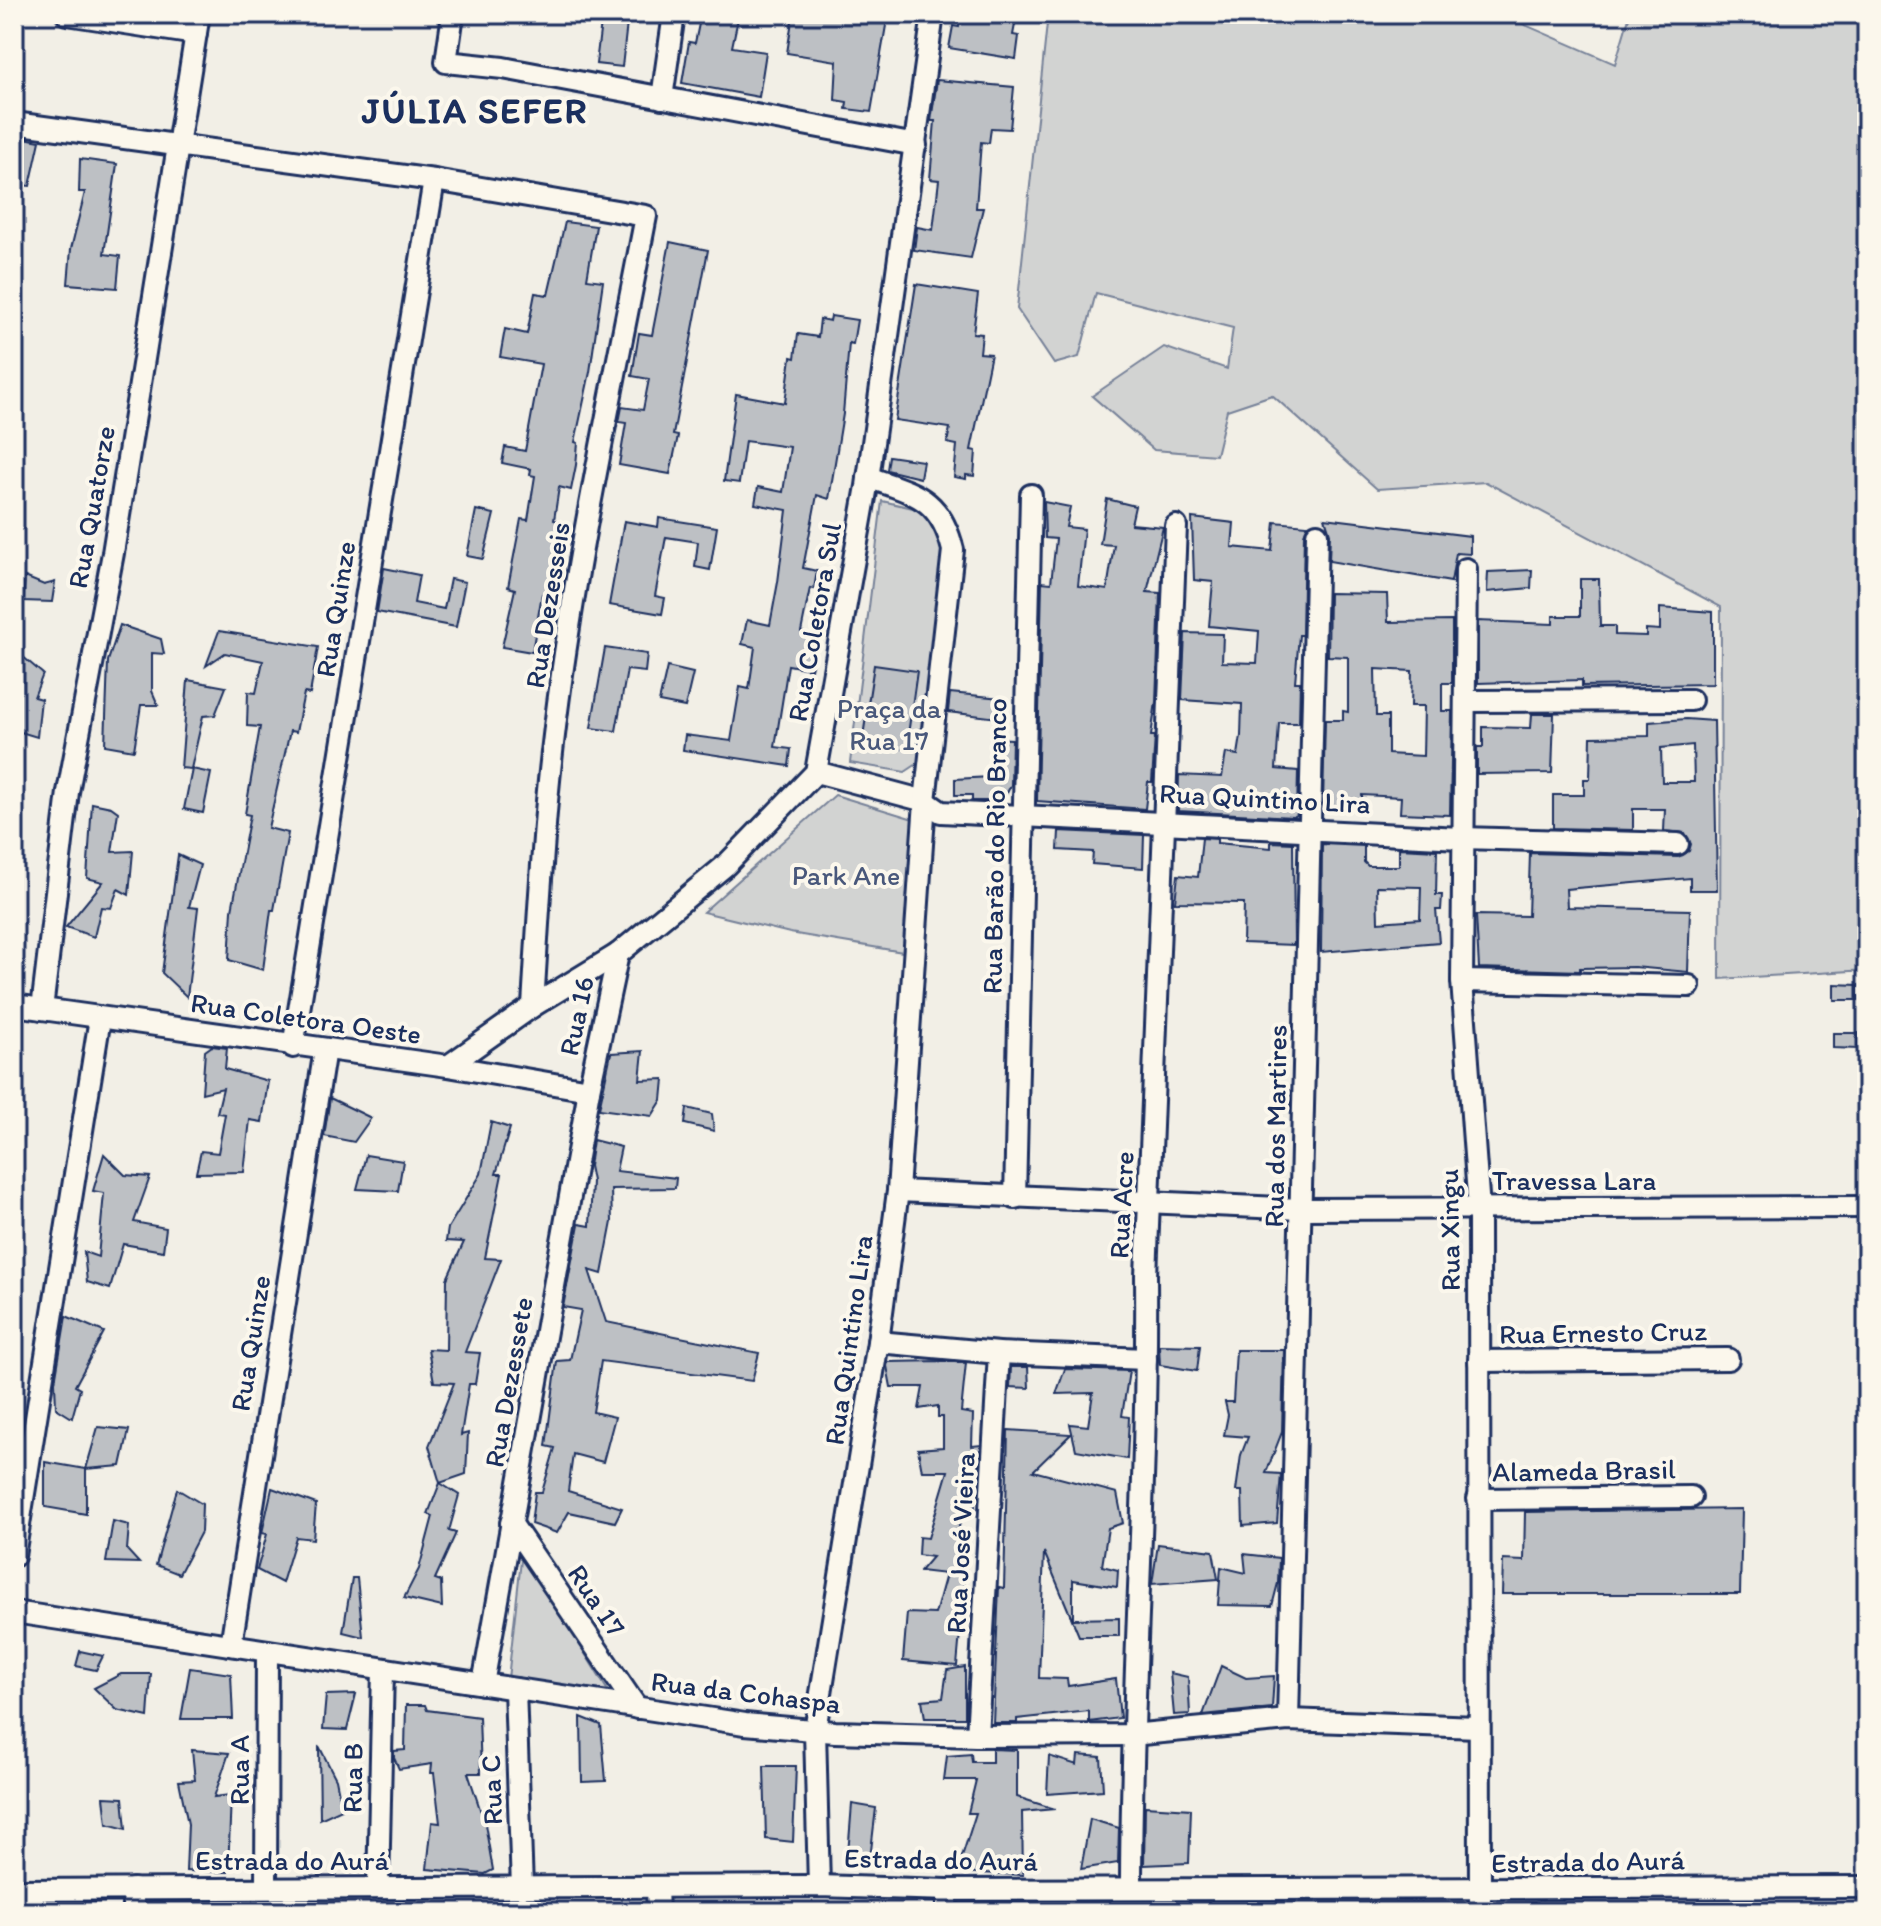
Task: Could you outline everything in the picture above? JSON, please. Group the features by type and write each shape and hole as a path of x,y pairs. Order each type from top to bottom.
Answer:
{"street":[{"path":"67,14 198,24"},
{"path":"453,14 446,62 503,68 916,145"},
{"path":"662,98 674,14"},
{"name":"Rua Coletora Sul","path":"816,772 868,477 933,14"},
{"name":"Rua Quatorze","path":"42,1009 68,792 113,553 198,24"},
{"path":"14,123 434,180"},
{"name":"Rua Dezesseis","path":"434,180 646,216 589,516 561,694 547,799 533,1006"},
{"name":"Rua Quinze","path":"293,1047 434,180"},
{"name":"Rua Quintino Lira","path":"819,1886 815,1730 878,1342 898,1191 925,801 953,550 946,524 925,498 868,477"},
{"name":"Rua Barão do Rio Branco","path":"1015,1198 1031,495"},
{"name":"Rua Acre","path":"1131,1888 1131,1735 1176,526"},
{"name":"Rua dos Martires","path":"1288,1720 1317,534"},
{"name":"Rua Xingu","path":"1466,569 1462,981 1479,1209 1478,1499 1488,1550 1478,1727 1480,1912"},
{"path":"1465,701 1691,700"},
{"path":"448,1066 533,1006 618,954 726,865 816,772"},
{"name":"Rua Quintino Lira","path":"816,772 925,801 941,812 1023,813 1461,838 1678,844"},
{"name":"Rua 16","path":"589,1090 618,954"},
{"path":"1462,981 1689,986"},
{"name":"Rua Coletora Oeste","path":"14,1005 293,1047 448,1066 589,1090"},
{"path":"14,1556 100,1018"},
{"name":"Rua Quinze","path":"231,1645 325,1049"},
{"name":"Rua Dezessete","path":"483,1684 589,1090"},
{"name":"Travessa Lara","path":"898,1191 1301,1209 1867,1207"},
{"path":"878,1342 999,1353 1146,1359"},
{"name":"Rua José Vieira","path":"977,1736 999,1353"},
{"name":"Rua Ernesto Cruz","path":"1479,1361 1728,1359"},
{"name":"Alameda Brasil","path":"1478,1499 1691,1497"},
{"name":"Rua 17","path":"511,1523 637,1708"},
{"name":"Rua da Cohaspa","path":"14,1612 637,1708 815,1730 977,1736 1131,1735 1288,1720 1478,1727"},
{"name":"Rua A","path":"266,1888 267,1651"},
{"name":"Rua B","path":"378,1888 383,1669"},
{"name":"Rua C","path":"515,1689 522,1888"},
{"name":"Estrada do Aurá","path":"14,1890 819,1886 947,1890 1867,1887"},
{"path":"657,1888 658,1912"},
{"path":"133,1889 133,1912"},
{"path":"947,1890 947,1912"}],"green space":[{"path":"1048,14 1500,14 1615,64 1630,14 1867,14 1867,970 1720,979 1721,607 1486,482 1377,489 1272,395 1227,410 1216,455 1154,450 1092,396 1164,347 1227,369 1233,328 1096,293 1079,357 1054,364 1017,309"},
{"name":"Praça da Rua 17","path":"882,501 913,508 935,519 944,543 920,762 905,772 850,763"},
{"name":"Park Ane","path":"835,795 920,821 903,952 790,933 703,912"},
{"path":"522,1551 608,1691 508,1679"}],"building":[{"path":"602,14 628,14 622,67 596,64"},
{"path":"701,14 739,14 732,47 766,52 759,97 682,83 689,42 695,43"},
{"path":"793,14 888,14 871,112 846,109 847,102 835,100 837,61 787,53"},
{"path":"961,14 1017,14 1013,35 1019,36 1016,59 949,48 953,26 959,27"},
{"path":"937,80 1014,87 1010,129 991,128 989,143 981,142 976,208 983,208 971,258 914,250 917,227 933,230 939,180 930,179 935,121 931,121"},
{"path":"14,136 40,141 30,186 14,184"},
{"path":"80,159 117,164 104,254 120,256 117,288 68,284 71,249 85,192 79,192"},
{"path":"565,222 596,226 587,279 603,281 590,372 575,442 578,443 571,490 559,487 554,520 568,523 564,551 554,596 542,594 532,652 502,647 515,589 508,587 521,519 528,520 535,476 530,475 531,469 502,463 505,447 525,451 541,364 500,357 505,329 527,334 535,293 548,295"},
{"path":"670,242 708,250 673,435 678,436 670,474 619,465 626,423 619,422 622,407 643,410 649,379 632,376 639,333 652,335"},
{"path":"916,284 978,294 973,333 982,334 980,353 991,354 971,450 976,451 974,476 966,475 966,479 954,477 957,445 947,443 950,428 895,420"},
{"path":"831,316 857,320 853,344 849,343 843,414 829,499 817,495 803,568 817,571 814,589 810,588 801,632 818,636 811,669 788,665 775,747 791,749 789,766 683,750 685,735 731,741 740,687 749,689 755,647 742,644 747,620 770,625 778,582 787,510 755,504 758,487 783,492 790,447 745,441 739,483 724,481 736,394 785,403 791,357 795,358 798,334 818,337 820,319 830,321"},
{"path":"889,456 923,461 920,478 887,470"},
{"path":"1107,499 1135,506 1131,524 1163,527 1147,592 1160,593 1156,702 1151,736 1155,736 1152,782 1148,782 1145,809 1037,801 1042,582 1051,583 1056,539 1045,538 1044,502 1070,507 1066,527 1084,529 1078,586 1107,590 1114,545 1100,544"},
{"path":"476,510 494,514 483,559 467,556"},
{"path":"659,518 717,527 710,570 695,567 698,542 666,537 655,596 665,598 662,614 609,605 624,521 658,527"},
{"path":"1192,518 1234,523 1232,547 1272,551 1275,522 1308,525 1304,534 1302,635 1299,635 1295,682 1300,682 1299,723 1279,723 1276,769 1298,771 1297,815 1293,817 1178,811 1179,775 1222,777 1226,753 1238,755 1241,736 1242,704 1182,700 1185,633 1223,634 1222,662 1257,663 1259,631 1209,626 1213,582 1194,580"},
{"path":"1325,518 1470,536 1470,554 1456,553 1451,582 1329,561 1330,534"},
{"path":"384,568 419,575 414,603 444,609 450,579 465,582 456,627 377,612"},
{"path":"1532,570 1531,588 1487,592 1488,572"},
{"path":"25,577 44,585 55,582 52,602 23,601"},
{"path":"1580,579 1599,579 1600,626 1615,626 1615,635 1646,636 1646,629 1660,630 1660,608 1713,612 1713,684 1582,686 1582,680 1478,683 1478,621 1553,624 1553,616 1580,616"},
{"path":"1329,593 1387,594 1388,622 1452,621 1452,683 1442,683 1442,711 1452,711 1450,815 1400,813 1401,797 1362,795 1362,806 1323,805 1325,720 1343,720 1343,711 1348,712 1348,657 1328,656","holes":["1375,669 1412,671 1411,706 1424,706 1423,756 1388,754 1388,716 1376,716"]},
{"path":"120,625 161,639 164,654 152,653 152,691 158,705 141,705 134,750 105,745 108,661"},
{"path":"219,631 318,647 310,694 304,693 296,732 290,731 268,828 288,833 274,910 271,910 263,970 229,960 232,910 250,815 245,814 260,727 247,726 248,692 256,693 263,661 225,653 206,666"},
{"path":"605,648 647,654 645,672 627,670 616,731 591,728"},
{"path":"14,649 43,674 34,697 41,699 37,737 14,730"},
{"path":"874,665 917,671 906,749 862,743"},
{"path":"667,667 693,673 685,707 659,702"},
{"path":"188,680 226,687 215,715 203,716 191,769 181,768"},
{"path":"950,693 1001,698 998,718 948,712"},
{"path":"1532,714 1554,714 1552,773 1477,774 1477,747 1483,747 1483,727 1531,728"},
{"path":"1686,719 1714,721 1717,890 1690,890 1690,878 1566,889 1567,907 1690,910 1688,972 1634,967 1580,968 1580,971 1479,968 1476,915 1528,916 1530,853 1678,857 1689,851 1691,844 1685,833 1664,831 1665,809 1633,809 1633,830 1553,828 1553,795 1584,795 1584,779 1590,779 1591,737 1649,736 1649,722","holes":["1693,745 1694,782 1662,782 1661,748"]},
{"path":"992,738 1012,739 1011,785 1003,801 972,801 972,795 955,795 955,779 990,777"},
{"path":"192,769 211,773 203,813 184,809"},
{"path":"92,803 111,807 118,812 112,852 133,851 129,895 118,889 111,908 101,907 94,937 66,927 103,882 87,878"},
{"path":"1059,831 1144,835 1143,868 1092,864 1093,852 1058,850"},
{"path":"1202,838 1217,839 1217,843 1271,848 1271,842 1293,843 1294,945 1243,943 1244,903 1175,902 1178,875 1198,877"},
{"path":"1322,844 1364,846 1364,862 1368,866 1399,866 1399,848 1437,850 1436,895 1442,895 1441,910 1436,910 1439,942 1321,952","holes":["1377,886 1421,887 1420,919 1378,922"]},
{"path":"178,855 200,865 189,907 198,908 187,997 162,973"},
{"path":"1834,984 1858,985 1858,1000 1834,1000"},
{"path":"1833,1033 1858,1033 1858,1049 1833,1048"},
{"path":"212,1046 227,1048 225,1069 268,1081 262,1122 250,1120 244,1172 196,1173 201,1151 218,1153 225,1114 217,1113 223,1088 202,1093 205,1051"},
{"path":"643,1051 640,1080 664,1079 662,1100 652,1116 599,1109 611,1053"},
{"path":"330,1098 371,1118 354,1142 324,1136"},
{"path":"687,1108 712,1114 714,1131 685,1124"},
{"path":"491,1122 510,1128 496,1174 502,1174 485,1258 501,1259 465,1352 480,1353 475,1384 469,1384 461,1435 468,1433 466,1474 440,1483 429,1446 454,1383 434,1382 428,1349 446,1350 447,1279 464,1242 446,1241 448,1228 481,1174"},
{"path":"593,1140 621,1147 616,1171 676,1178 675,1188 611,1189 612,1222 602,1274 589,1270 606,1322 759,1353 752,1381 601,1361 593,1412 615,1417 603,1462 573,1454 568,1491 622,1508 615,1522 569,1512 557,1533 531,1524 535,1492 542,1492 555,1448 546,1446 557,1361 570,1360 581,1310 563,1307 579,1224 590,1226 592,1181 589,1166"},
{"path":"104,1154 125,1175 150,1177 134,1222 166,1228 163,1251 123,1244 110,1289 87,1282 84,1252 98,1257 104,1193 93,1191"},
{"path":"366,1155 403,1161 398,1191 357,1189"},
{"path":"66,1316 104,1332 75,1386 80,1389 72,1418 56,1408 55,1382"},
{"path":"1159,1345 1200,1346 1197,1371 1160,1365"},
{"path":"1236,1350 1284,1350 1282,1432 1266,1473 1281,1474 1277,1523 1243,1526 1242,1491 1236,1491 1241,1455 1248,1437 1224,1435 1228,1415 1225,1402 1233,1402"},
{"path":"888,1362 966,1363 961,1412 973,1414 972,1446 981,1445 980,1465 971,1464 975,1509 961,1514 957,1541 968,1542 957,1666 903,1661 907,1613 935,1614 946,1574 920,1571 932,1557 918,1555 919,1537 928,1538 948,1471 922,1471 918,1449 943,1447 943,1417 938,1417 938,1406 919,1409 923,1387 891,1387 887,1366"},
{"path":"1011,1367 1028,1367 1029,1388 1010,1387"},
{"path":"1065,1369 1129,1371 1122,1416 1129,1417 1127,1459 1076,1450 1070,1424 1088,1426 1093,1393 1056,1394"},
{"path":"98,1427 129,1430 121,1466 86,1469"},
{"path":"1008,1430 1071,1434 1033,1471 1117,1493 1123,1523 1108,1528 1102,1566 1118,1570 1117,1587 1073,1580 1073,1619 1119,1618 1119,1636 1079,1636 1044,1552 1039,1678 1067,1679 1068,1686 1116,1679 1120,1718 1089,1722 1089,1711 1017,1719 1017,1723 993,1723 999,1587 1004,1588"},
{"path":"45,1462 86,1469 86,1514 45,1507"},
{"path":"440,1483 459,1495 449,1531 456,1533 435,1579 441,1581 442,1607 404,1598 419,1569 433,1516 428,1514"},
{"path":"272,1488 316,1504 313,1539 296,1537 282,1583 257,1570 267,1534 262,1533"},
{"path":"177,1489 202,1504 201,1532 179,1574 156,1565"},
{"path":"1742,1509 1740,1594 1502,1594 1503,1560 1524,1561 1525,1512"},
{"path":"113,1521 129,1525 127,1550 139,1563 106,1562"},
{"path":"1158,1544 1213,1551 1218,1579 1152,1584"},
{"path":"1244,1554 1279,1558 1278,1583 1272,1606 1218,1605 1221,1567 1246,1573"},
{"path":"352,1578 357,1578 363,1637 343,1632"},
{"path":"80,1651 103,1656 96,1670 76,1666"},
{"path":"1221,1666 1246,1678 1274,1676 1272,1708 1203,1715"},
{"path":"965,1667 965,1718 925,1718 922,1700 943,1698 947,1670"},
{"path":"190,1668 231,1674 233,1719 181,1719"},
{"path":"1170,1673 1188,1677 1190,1714 1174,1715"},
{"path":"121,1674 151,1674 148,1717 117,1710 94,1688"},
{"path":"356,1694 347,1730 323,1729 326,1695"},
{"path":"406,1705 425,1705 427,1710 479,1717 481,1773 468,1773 485,1824 493,1870 485,1874 427,1869 432,1822 440,1823 434,1773 431,1773 432,1764 399,1769 394,1758 394,1751 405,1750"},
{"path":"581,1717 601,1725 606,1781 582,1782"},
{"path":"319,1746 336,1779 342,1809 320,1819"},
{"path":"992,1749 1017,1750 1017,1797 1055,1809 1022,1812 1023,1875 957,1872 976,1813 968,1813 976,1780 944,1780 947,1756 971,1754 972,1762 992,1762"},
{"path":"192,1750 229,1753 214,1797 231,1795 228,1872 186,1871 188,1824 179,1781 195,1780"},
{"path":"1078,1755 1101,1757 1103,1790 1047,1794 1049,1756 1077,1765"},
{"path":"764,1766 796,1766 793,1842 766,1839"},
{"path":"104,1797 123,1798 126,1829 107,1824"},
{"path":"852,1804 876,1808 870,1859 847,1867"},
{"path":"1145,1806 1191,1809 1189,1863 1144,1865"},
{"path":"1090,1819 1119,1828 1118,1863 1081,1869"}],"district":[{"name":"JÚLIA SEFER","path":"475,110"}]}
